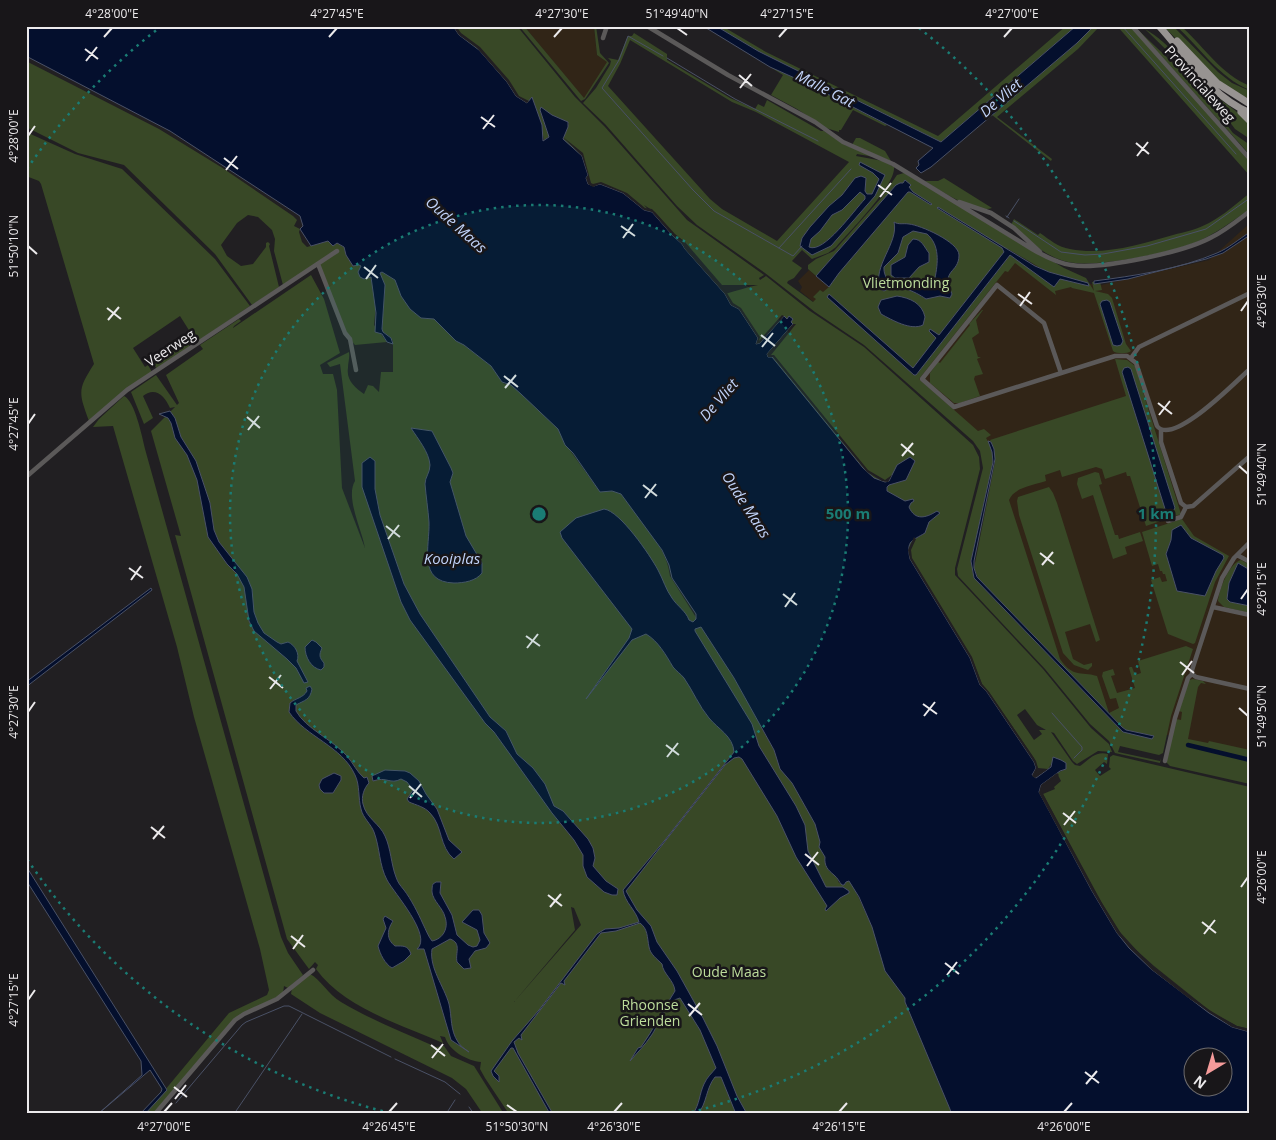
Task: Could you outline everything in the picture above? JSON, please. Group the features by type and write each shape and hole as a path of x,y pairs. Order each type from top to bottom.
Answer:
{"main road":[{"name":"Provincialeweg","path":"1162,29 1175,39 1217,83 1228,92 1247,101"},
{"name":"Provincialeweg","path":"1162,29 1206,83 1236,106 1250,112"},
{"path":"1236,106 1250,121"}],"street":[{"path":"603,38 607,26"},
{"path":"647,26 728,76 815,122 845,144 890,162 1043,255 1067,264 1083,266 1107,264 1176,250 1218,234 1250,211"},
{"name":"Provincialeweg","path":"1132,26 1250,159"},
{"path":"953,201 991,213 1014,228 1043,255"},
{"name":"Veerweg","path":"26,477 127,390 336,251"},
{"path":"318,264 345,332 350,339 356,370"},
{"path":"1061,373 1044,322 997,285 922,379 954,407 1115,356 1125,356 1131,358 1137,364 1157,426 1161,430 1161,440 1181,503 1186,507 1193,506 1250,456"},
{"path":"1131,358 1139,347 1250,293"},
{"path":"1161,430 1176,428 1190,421 1250,369"},
{"path":"1168,521 1182,517 1186,507"},
{"path":"1165,761 1177,711 1189,677 1192,674 1222,578 1237,555 1250,542"},
{"path":"1237,555 1250,562"},
{"path":"1213,607 1250,615"},
{"path":"1192,674 1196,677 1250,689"},
{"path":"155,1114 236,1020 244,1014 277,999 313,970"}],"shaded area":[{"path":"524,26 594,26 597,55 608,62 584,99"},
{"path":"1250,223 1250,754 1186,740 1120,722 1062,666 1002,506 1012,473 913,380 1012,258 1097,286 1209,260"},
{"path":"809,270 829,287 816,304 800,291 802,287 798,281"}],"green space":[{"path":"416,26 517,26 575,97 605,127 687,220 764,275 759,278 760,280 766,276 810,311 864,347 973,445 979,457 980,469 955,568 955,575 1043,669 1091,728 1109,744 1112,752 1098,751 1077,764 1054,733 1051,732 1075,765 1080,766 1093,756 1103,753 1108,754 1107,764 1104,762 1095,770 1100,776 1111,769 1109,767 1110,757 1113,755 1250,787 1250,1029 1237,1026 1209,1010 1125,940 1102,903 1043,794 1055,789 1054,787 1061,781 1057,773 1066,769 1052,763 1048,769 1038,768 1034,758 982,684 973,661 912,562 869,477 731,306 725,294 758,285 722,285 685,242 655,212 644,205 651,213 623,193 608,187 591,187 563,137 569,123 544,140 533,100 515,120","holes":["1025,709 1037,725 1046,730 1039,730 1042,734 1034,740 1017,715"]},
{"path":"519,26 524,26 584,98 607,62 597,55 594,26 596,26 600,53 609,63 585,99 581,101"},
{"path":"716,26 722,26 766,52 938,136 1066,26 1076,26 941,142 758,51"},
{"path":"1094,26 1100,26 1078,49 997,117 1052,159 1051,161 992,115 1077,43"},
{"path":"1117,26 1130,26 1229,136 1250,162 1250,176"},
{"path":"1134,26 1199,88 1233,133 1250,145 1250,155"},
{"path":"1163,26 1173,26 1218,72 1232,83 1250,91 1250,99 1237,93 1214,76"},
{"path":"1176,26 1183,28 1230,75 1250,86 1250,90 1228,78"},
{"path":"1145,29 1171,49 1207,89 1250,124 1250,139 1235,129 1203,86"},
{"name":"Vlietmonding","path":"634,33 667,54 667,60 730,98 755,109 758,104 764,107 767,100 824,131 845,145 875,157 857,154 856,156 883,161 894,167 893,175 888,185 861,220 836,247 828,253 812,259 802,250 792,261 802,268 787,283 813,302 816,299 813,297 820,290 823,292 829,287 839,271 910,189 910,185 903,183 895,186 816,276 808,269 808,265 834,251 882,197 897,175 904,173 1064,268 1086,278 1094,291 1092,282 1100,282 1102,290 1095,291 1108,294 1112,298 1126,344 1131,351 1127,353 1113,351 1094,293 1071,287 1055,291 1056,295 1015,263 1008,272 1005,271 919,379 978,431 984,429 991,435 986,438 992,448 993,462 971,561 973,574 977,581 1123,732 1154,736 1126,730 1122,727 979,580 974,568 995,462 994,449 990,440 1126,396 1115,359 1127,360 1135,366 1181,514 1146,526 1130,476 1127,476 1126,472 1105,479 1102,469 1096,467 1062,477 1060,470 1045,475 1046,481 1020,489 1009,500 1060,659 1069,669 1077,673 1097,676 1109,713 1119,708 1116,698 1110,699 1102,676 1103,672 1113,669 1115,675 1111,676 1117,693 1135,688 1129,668 1132,667 1135,675 1141,673 1138,661 1186,646 1193,649 1171,716 1163,753 1159,755 1120,746 1118,752 1160,761 1161,758 1160,763 1115,753 1109,741 1090,724 1045,669 958,576 957,569 983,468 980,451 973,441 864,345 815,312 765,273 697,225 677,206 605,124 583,103 596,88 610,65 611,61 608,58 618,60 628,36 632,36","holes":["630,40 732,102 756,112 849,162 777,241 722,209 710,199 608,86","1008,249 1044,270 1089,286 1060,279 1054,286 1010,255 916,375 913,375 911,372"]},
{"path":"26,61 159,129 221,167 293,216 297,220 294,226 300,229 302,242 307,247 328,241 333,245 337,243 345,248 346,255 361,266 364,279 371,275 376,304 374,325 387,342 355,345 347,336 319,264 283,285 274,251 275,239 272,230 258,217 248,215 237,223 221,245 227,256 241,266 253,264 266,247 266,243 270,244 279,287 252,305 215,254 124,165 78,153 26,127"},
{"path":"770,67 806,83 887,125 885,126 853,110 839,132 826,128 771,95 783,75"},
{"path":"26,132 75,154 122,169 215,259 250,306 194,344 190,338 192,335 180,316 133,348 145,367 148,365 152,372 89,421 81,391 82,385 94,364 41,184 39,181 26,176"},
{"path":"856,138 860,138 885,151 891,161 852,145"},
{"path":"944,178 992,208 977,208 967,204 925,181 938,181"},
{"path":"1250,193 1250,209 1205,238 1176,249 1114,261 1077,263 1064,261 1049,255 1011,225 1014,219 1038,235 1040,233 1062,247 1083,251 1109,250 1135,245 1200,227 1220,216"},
{"path":"382,272 395,280 421,318 434,319 456,341 491,366 504,384 511,385 522,394 558,429 569,449 600,492 613,491 621,494 658,543 668,565 670,576 734,678 815,824 839,883 845,884 846,879 850,879 905,998 952,1114 509,1114 480,1069 481,1062 470,1060 455,1051 450,1047 445,1037 440,1036 443,1043 391,1022 357,1005 328,983 316,969 318,965 315,962 309,969 287,939 175,535 181,536 151,431 175,407 170,408 162,396 155,392 147,393 143,396 153,418 144,424 131,392 156,375 177,405 179,403 166,375 203,349 200,345 239,319 241,321 233,328 311,275 324,299 340,353 320,365 323,374 333,374 337,390 342,488 365,548 353,504 352,488 355,481 340,364 330,367 327,363 349,352 348,376 354,386 364,394 368,385 373,386 379,392 381,372 393,372 393,341 382,329 385,285 380,274","holes":["571,907 574,908 581,925 514,1002 575,930"]},
{"path":"982,310 976,320 979,333 972,338 978,357 981,357 977,359 983,374 975,376 974,379 980,396 960,403 954,403 930,383 930,373"},
{"path":"186,339 190,347 157,369 152,362"},
{"path":"124,396 132,405 138,420 281,937 288,953 303,975 288,988 284,986 283,993 279,996 242,1014 154,1114 145,1114 229,1013 267,995 269,990 260,949 194,717 177,647 113,426 93,427"},
{"path":"1095,472 1099,473 1102,484 1099,485 1115,535 1118,535 1119,539 1140,532 1143,541 1125,547 1127,554 1113,559 1093,495 1082,499 1077,484 1078,478"},
{"path":"1049,487 1057,503 1100,640 1096,642 1090,624 1065,632 1073,659 1084,665 1092,663 1088,670 1074,665 1063,653 1019,515 1018,497"},
{"path":"1182,519 1194,536 1229,556 1215,582 1195,643 1193,644 1168,634 1151,580 1160,577 1162,582 1167,581 1165,574 1160,571 1158,564 1152,566 1142,532","holes":["1181,525 1191,538 1223,555 1224,558 1205,596 1166,554 1171,540"]},
{"path":"1241,560 1250,565 1250,570 1238,563 1229,583 1227,598 1230,602 1250,606 1250,613 1224,607 1218,601 1220,590 1229,571 1232,566"},
{"path":"1189,680 1203,681 1206,684 1201,683 1198,687 1188,739 1208,743 1209,741 1250,750 1250,784 1170,766 1166,762 1176,719 1181,720 1182,712 1179,711"},
{"path":"310,974 337,999 352,1009 436,1047 444,1046 451,1056 474,1066 504,1114 483,1114 466,1089 452,1078 320,1013 291,994 292,988"}],"water":[{"path":"26,26 453,26 459,35 479,50 507,82 516,96 527,103 532,97 542,125 543,141 549,137 540,110 541,107 552,115 568,122 563,139 582,156 588,175 586,178 588,184 594,186 600,184 623,193 644,210 652,212 725,294 731,305 739,309 758,338 756,344 760,343 784,316 787,319 789,316 793,319 791,322 793,324 767,354 768,357 772,357 863,468 874,478 885,482 889,481 897,465 910,457 915,461 906,480 889,485 887,491 905,501 913,499 914,501 909,507 914,515 925,517 937,511 940,513 929,522 925,533 911,542 909,548 910,559 970,658 980,685 987,692 1034,762 1036,768 1032,775 1036,778 1051,767 1053,757 1066,763 1066,769 1060,771 1041,785 1039,792 1092,891 1117,933 1129,948 1151,969 1209,1013 1232,1027 1250,1032 1250,1114 952,1114 905,1002 905,998 885,971 872,927 859,897 849,881 842,885 837,877 827,868 825,857 819,847 820,842 815,824 792,783 780,769 774,750 734,678 701,627 695,629 695,631 752,724 759,746 796,806 805,825 808,851 826,887 843,887 849,893 840,898 826,911 827,906 796,857 777,816 742,759 739,757 734,758 725,765 626,891 637,910 651,926 657,942 677,971 703,1018 717,1046 737,1096 747,1114 736,1114 721,1077 715,1077 701,1110 698,1114 693,1114 705,1082 716,1068 700,1030 680,998 666,1008 651,1036 630,1061 638,1048 646,1040 675,991 662,964 651,952 646,931 640,923 616,931 601,933 564,981 565,985 561,983 521,1035 522,1040 519,1038 514,1042 518,1053 553,1114 550,1114 513,1048 511,1048 494,1071 499,1076 499,1082 491,1071 512,1041 539,1010 597,934 605,929 619,928 639,922 623,890 734,752 731,741 705,713 684,678 673,667 658,644 646,634 632,640 586,699 629,638 632,629 562,538 560,532 576,518 604,509 611,512 626,525 642,545 658,570 670,595 689,620 693,622 696,619 696,614 672,578 669,565 662,550 621,494 612,491 600,492 573,453 565,445 558,429 511,385 502,382 491,366 456,341 434,319 421,318 410,309 401,296 395,280 382,272 380,273 385,285 382,329 391,338 393,344 387,342 382,334 375,332 376,313 371,277 364,279 360,277 358,272 361,266 353,266 346,255 344,247 337,243 333,246 328,241 311,246 300,229 303,226 300,216 170,131 26,56"},
{"path":"703,26 716,26 758,51 941,142 1076,26 1094,26 1077,43 931,167 921,173 916,168 919,165 918,161 933,148 806,83 770,67"},
{"path":"860,162 885,175 875,196 831,246 812,255 800,246 802,238 829,206 842,195 855,178 861,176 866,178 865,191 867,194 872,194 879,179 859,165","holes":["860,192 865,196 865,199 839,230 823,244 809,247 811,239 820,231 832,215 842,210"]},
{"path":"905,180 911,185 909,187 913,192 932,204 908,192 829,287 816,276 896,185 903,183"},
{"path":"938,207 1035,266 1088,283 1089,286 1060,279 1054,287 1010,255 916,375 914,375 827,297 829,294 913,368 936,338 929,331 930,329 939,335 1004,252 1002,248"},
{"path":"894,222 914,225 938,235 953,245 959,255 956,266 948,280 952,294 950,298 940,296 926,299 906,289 895,288 884,291 880,289 879,280 882,263 895,230","holes":["913,231 927,234 936,249 937,266 935,278 926,286 910,285 901,287 890,282 885,275 884,267 898,253 903,237"]},
{"path":"1250,232 1250,235 1223,253 1206,259 1128,279 1094,284 1094,281 1157,271 1203,259 1226,249"},
{"path":"913,239 919,240 929,253 929,262 919,267 909,278 895,278 891,275 891,265 905,257 908,245"},
{"path":"897,296 911,300 921,308 925,317 923,325 907,326 881,314 878,307 881,300"},
{"path":"1107,300 1110,302 1123,341 1121,345 1113,345 1100,304 1102,301"},
{"path":"1128,367 1131,369 1175,508 1173,511 1166,512 1122,372 1124,368"},
{"path":"170,411 175,418 181,437 196,461 210,503 214,530 219,542 247,577 252,589 254,612 258,623 264,633 277,642 281,644 288,642 295,647 298,656 297,661 308,682 304,683 296,668 254,631 249,621 244,587 237,574 227,564 208,537 197,480 187,455 175,438 168,418 159,414"},
{"name":"Kooiplas","path":"411,428 432,431 451,468 453,473 450,482 466,536 482,563 482,573 473,580 458,583 442,581 430,570 428,561 429,522 425,484 430,465 425,450"},
{"path":"988,441 991,442 994,449 995,459 974,561 977,577 1122,727 1126,730 1154,736 1152,739 1123,732 974,578 971,561 993,462"},
{"path":"370,457 375,461 375,489 380,515 404,584 420,614 490,717 506,731 517,754 533,768 545,784 554,806 563,811 588,839 593,848 595,858 593,866 606,881 618,889 617,895 604,892 587,877 583,866 583,855 574,840 552,813 410,620 401,602 362,487 362,463"},
{"path":"1181,525 1191,538 1223,555 1224,558 1205,596 1177,591 1166,554 1172,530"},
{"path":"1238,563 1250,570 1250,606 1230,602 1227,599 1229,583"},
{"path":"151,588 152,590 26,687 26,682"},
{"path":"312,640 322,648 320,656 324,667 321,670 309,662 306,655 305,647"},
{"path":"310,686 312,689 310,695 307,699 296,705 296,711 306,723 341,750 364,778 367,777 369,783 364,790 363,804 370,817 385,836 398,881 412,902 432,941 439,938 446,929 444,914 432,892 432,886 436,882 441,882 440,893 452,915 457,935 473,947 477,946 480,940 477,930 462,922 473,910 479,910 482,915 484,933 490,943 486,948 475,951 469,959 471,968 464,969 457,962 457,946 450,939 432,949 433,963 447,997 455,1037 469,1052 451,1040 424,949 417,949 421,943 420,935 411,914 384,874 374,832 361,809 358,783 355,775 342,756 296,721 289,712 290,703 304,695 307,691 306,688"},
{"path":"385,770 405,771 419,781 437,809 449,840 462,852 454,859 443,843 434,818 426,809 409,802 407,799 413,790 407,782 401,779 397,781 382,779 373,781 372,776"},
{"path":"334,773 341,776 341,780 333,793 324,793 319,785 322,779"},
{"path":"26,866 167,1090 145,1114 140,1114 162,1089 150,1070 98,1114 142,1075 141,1061 26,880"},
{"path":"385,916 393,921 389,931 392,943 395,946 407,948 411,954 392,968 383,959 378,946 386,928 383,919"}],"pier":[{"path":"453,26 456,26 461,33 480,47 509,80 519,96 529,101 527,103 516,96 507,82 477,48 459,35"},
{"path":"563,137 583,153 591,183 601,182 627,193 645,208 652,209 674,234 684,242 687,248 727,293 733,303 741,308 760,337 759,341 782,315 784,316 760,343 756,344 758,338 739,309 731,305 725,294 652,212 644,210 623,193 600,184 593,187 588,184 586,178 588,175 582,156"},
{"path":"793,324 796,324 771,355 774,355 868,470 885,480 892,475 888,482 882,481 867,472 773,357 768,357 767,354"},
{"path":"914,537 916,539 911,550 912,558 972,657 982,684 1036,761 1038,768 1034,776 1044,769 1048,769 1035,778 1032,776 1036,768 1034,762 987,692 980,685 970,658 910,559 908,550"},
{"path":"1057,773 1059,775 1042,786 1042,792 1094,890 1119,931 1152,967 1188,995 1218,1016 1237,1026 1250,1029 1250,1032 1232,1027 1187,997 1151,969 1117,933 1039,793 1041,785"}],"waterway":[{"path":"1122,26 1236,154"},
{"path":"663,56 628,36 619,60 602,88 714,211 793,256 802,246"},
{"path":"667,58 735,99 818,141"},
{"path":"779,248 851,169"},
{"path":"1014,221 1061,252 1085,255 1103,254 1147,246 1206,229 1250,198"},
{"path":"1007,217 1019,199"},
{"path":"1052,713 1082,747 1082,750 1074,758"},
{"path":"1188,745 1250,760"},
{"path":"176,1103 242,1025 284,1006 289,1006 391,1057"},
{"path":"234,1114 302,1014"},
{"path":"395,1059 445,1082 460,1094"},
{"path":"446,1114 455,1100"},
{"path":"469,1107 474,1114"}],"water label":[{"name":"Malle Gat","path":"825,89"},
{"name":"De Vliet","path":"1001,98"},
{"name":"Oude Maas","path":"456,225"},
{"name":"De Vliet","path":"719,400"},
{"name":"Oude Maas","path":"746,505"}],"park label":[{"name":"Oude Maas","path":"729,972"},
{"name":"Rhoonse Grienden","path":"650,1014"}]}
